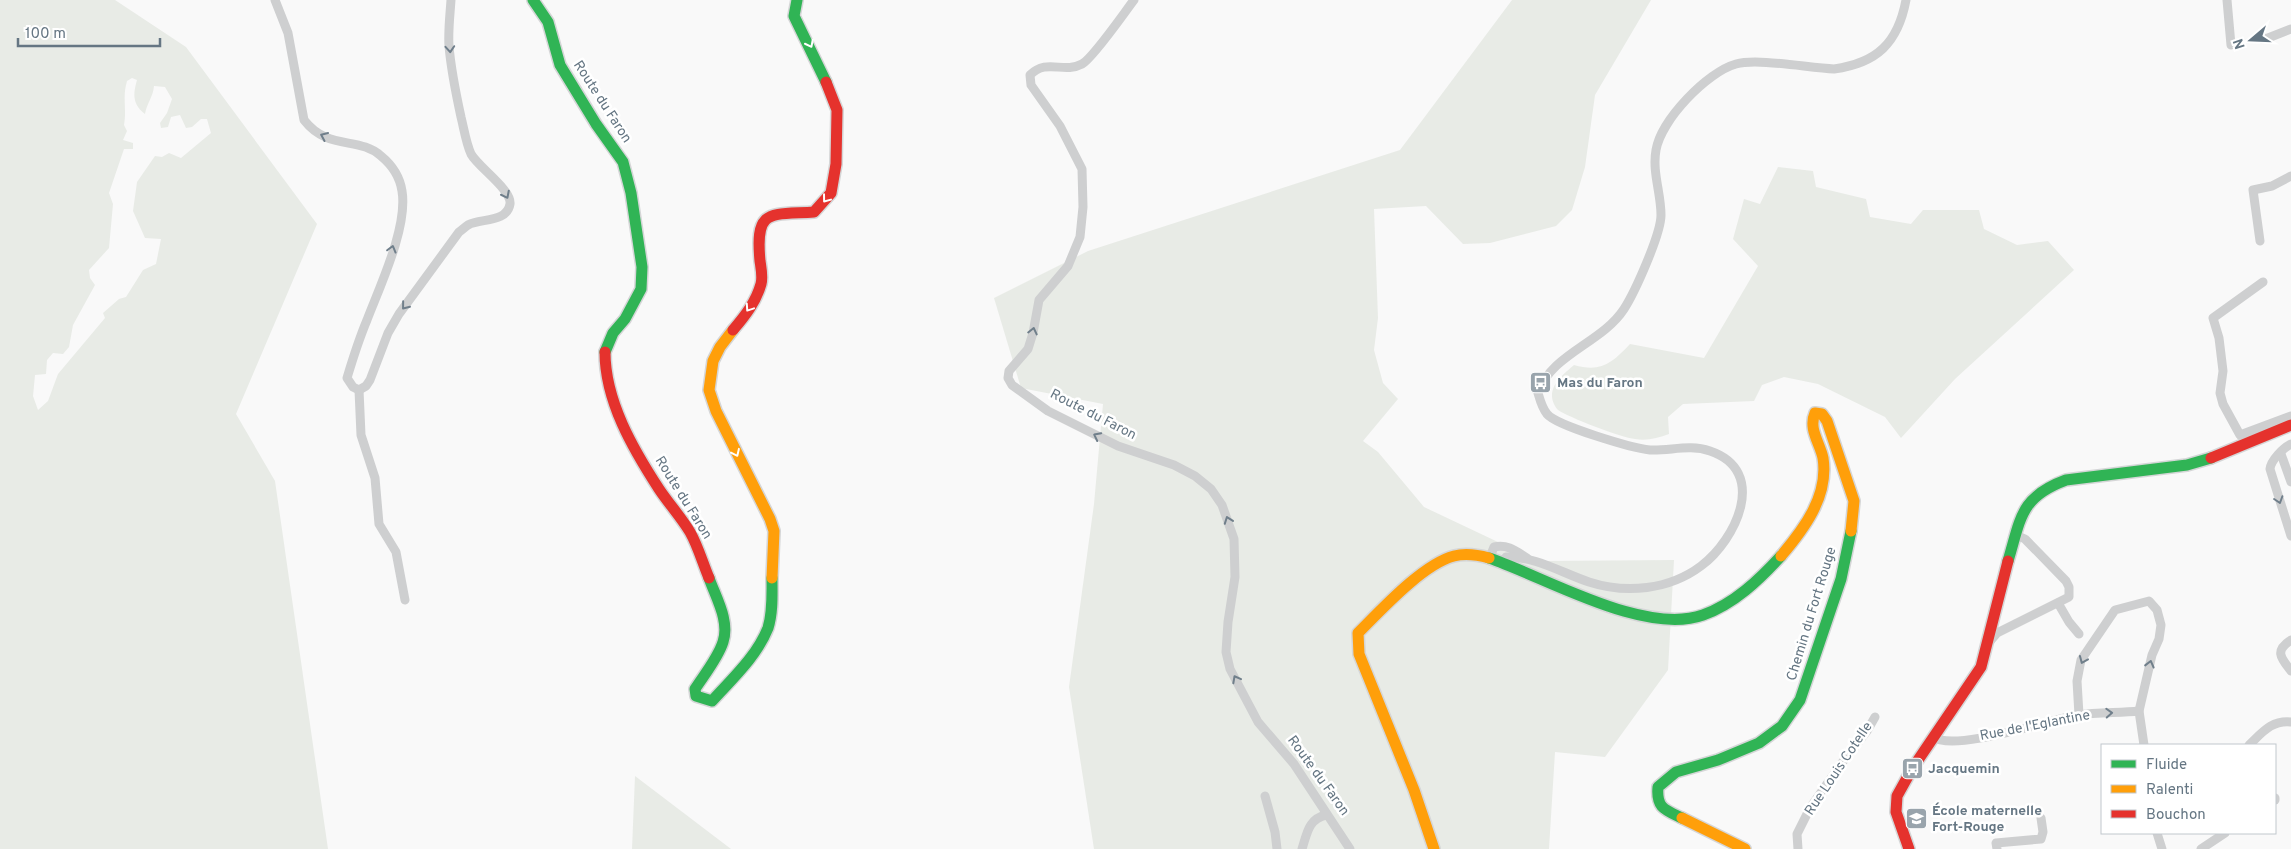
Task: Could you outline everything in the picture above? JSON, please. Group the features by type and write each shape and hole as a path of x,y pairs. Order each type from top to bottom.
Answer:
{"street":[{"path":"275,0 288,33 304,120 313,131 326,138 375,151 394,169 402,191 402,208 388,267 357,345 348,378 352,388 359,390 366,386 370,380 388,333 399,314 459,232 469,225 494,219 506,212 510,204 510,198 500,185 471,154 466,138 450,51 451,0"},
{"name":"Route du Faron","path":"532,0 548,22 560,65 591,117 623,162 628,178 642,266 641,289 624,319 612,333 605,351 605,370 620,418 630,441 659,489 691,533 723,616 725,631 723,643 695,689 696,696 712,701 718,697 740,670 761,642 768,627 771,613 774,531 716,411 709,390 713,361 720,347 750,309 762,282 759,248 760,226 766,218 780,214 814,212 831,193 836,164 836,110 822,68 794,16 797,0"},
{"name":"Route du Faron","path":"1134,0 1083,64 1064,68 1043,66 1036,69 1030,75 1034,91 1060,126 1082,169 1083,207 1080,236 1068,266 1039,300 1034,333 1028,350 1009,370 1008,378 1012,385 1048,411 1118,446 1174,465 1195,476 1211,489 1222,505 1234,538 1235,577 1228,622 1226,652 1230,669 1258,722 1294,764 1350,849"},
{"path":"1502,563 1506,557 1530,560 1591,582 1634,588 1657,586 1682,578 1705,563 1722,545 1741,513 1743,498 1735,469 1723,457 1695,447 1650,450 1629,446 1564,424 1547,414 1538,393 1546,375 1604,330 1624,310 1657,238 1661,215 1655,169 1656,151 1668,122 1682,104 1712,77 1736,64 1751,63 1834,69 1848,67 1872,59 1890,41 1906,0"},
{"path":"2227,0 2231,45"},
{"path":"2262,39 2291,29"},
{"path":"2260,241 2253,190 2272,186 2291,176"},
{"path":"2263,282 2213,318 2219,338 2223,371 2220,393 2222,404 2240,435 2291,416"},
{"path":"359,390 361,435 375,478 379,524 396,552 405,600"},
{"name":"Chemin du Fort Rouge","path":"1490,558 1577,595 1625,611 1686,619 1717,608 1760,579 1777,562 1810,518 1818,500 1824,476 1823,458 1812,423 1815,413 1824,415 1851,487 1854,501 1853,522 1841,579 1800,700 1782,726 1759,743 1718,760 1676,772 1658,788 1657,799 1662,809 1745,849"},
{"path":"1909,849 1898,822 1895,804 1900,790 1933,737 1972,683 1981,667 1992,615 2021,516 2032,498 2056,484 2087,476 2187,465 2226,453 2291,425"},
{"path":"2291,444 2286,446 2281,454 2271,463 2271,478 2291,536"},
{"path":"2281,454 2291,482"},
{"path":"1987,641 1991,640 1997,633 2069,597 2070,587 2025,538 2016,535"},
{"path":"1434,849 1414,790 1359,654 1358,633 1425,572 1445,558 1466,555 1490,558 1494,547 1502,545 1513,548 1530,560"},
{"path":"2079,715 2078,681 2081,660 2115,610 2149,601 2157,610 2161,625 2159,639 2152,655 2139,711 2144,744"},
{"path":"2058,603 2069,622 2079,634"},
{"path":"2291,640 2284,644 2280,650 2280,657 2291,671"},
{"name":"Rue de l'Eglantine","path":"1933,737 1938,741 1960,742 2079,715 2139,711"},
{"name":"Rue Louis Cotelle","path":"1798,849 1796,834 1810,808 1867,731 1874,716"},
{"path":"2250,744 2269,726 2278,721 2291,722"},
{"path":"1265,796 1275,832 1277,849"},
{"path":"1302,849 1307,828 1320,816 1326,815"},
{"path":"1997,849 1996,843 2041,839 2043,832 2042,818"},
{"path":"2157,834 2162,849"},
{"path":"2201,849 2224,834"}],"shaded area":[{"path":"0,0 115,0 186,47 317,224 236,414 275,481 328,849 0,849","holes":["132,78 137,80 135,99 145,114 154,86 165,87 172,99 167,113 160,123 161,128 168,127 171,117 180,115 186,128 192,127 201,119 207,119 211,133 181,158 169,153 162,157 155,156 137,182 133,211 145,238 161,239 156,264 143,270 126,297 119,299 103,313 105,318 58,374 48,401 38,410 33,396 35,375 46,374 47,360 53,353 63,354 69,347 73,325 95,285 90,278 89,270 109,248 113,204 109,193 124,149 133,149 133,143 123,140 127,131 124,125 126,87 127,81"]},
{"path":"1512,0 1651,0 1595,95 1585,167 1572,210 1556,226 1490,243 1463,244 1426,206 1374,209 1378,318 1374,350 1383,383 1398,399 1363,441 1378,452 1424,507 1538,561 1674,560 1668,670 1605,757 1555,752 1549,849 1094,849 1069,687 1094,504 1103,404 1021,388 994,298 1088,251 1400,150"},
{"path":"1778,167 1813,171 1816,187 1866,199 1870,217 1911,224 1923,210 1979,210 1984,229 2017,245 2048,241 2074,270 1955,379 1901,438 1885,417 1818,384 1784,377 1762,385 1754,401 1683,404 1668,417 1669,434 1652,439 1639,440 1628,438 1583,422 1558,410 1552,396 1554,386 1567,371 1574,365 1592,368 1605,365 1630,344 1704,358 1758,266 1733,239 1744,199 1760,204"},
{"path":"635,776 731,849 632,849"}],"traffic: fast":[{"path":"533,0 548,22 560,65 596,124 623,162 631,193 642,267 641,289 625,319 613,333 605,352"},
{"path":"797,0 794,16 826,82"},
{"path":"2008,561 2020,521 2025,511 2039,494 2051,487 2066,480 2187,465 2211,458"},
{"path":"1682,818 1671,813 1660,804 1658,787 1676,772 1718,760 1759,743 1782,726 1800,700 1841,579 1851,531"},
{"path":"1489,558 1595,602 1653,618 1679,619 1703,615 1725,605 1755,582 1781,556"},
{"path":"709,578 721,610 725,634 718,654 695,689 696,696 712,701 743,667 757,648 768,628 771,616 772,578"}],"traffic: slow":[{"path":"733,330 720,347 713,361 709,390 716,411 770,519 774,531 772,578"},
{"path":"1781,556 1806,523 1813,511 1822,486 1823,458 1813,425 1815,413 1822,414 1827,421 1854,501 1851,531"},
{"path":"1434,849 1414,790 1359,654 1358,633 1403,589 1429,568 1454,556 1476,555 1489,558"},
{"path":"1682,818 1745,849"}],"traffic: jam":[{"path":"733,330 750,308 761,284 759,244 763,223 768,218 776,215 814,212 831,193 836,164 837,110 826,82"},
{"path":"605,352 610,388 622,424 649,474 690,532 709,578"},
{"path":"2211,458 2291,425"},
{"path":"1909,849 1896,812 1897,796 1912,769 1981,667 2008,561"}],"place":[{"name":"Mas du Faron","path":"1541,383"},
{"name":"Jacquemin","path":"1912,769"},
{"name":"École maternelle Fort-Rouge","path":"1916,819"}]}
